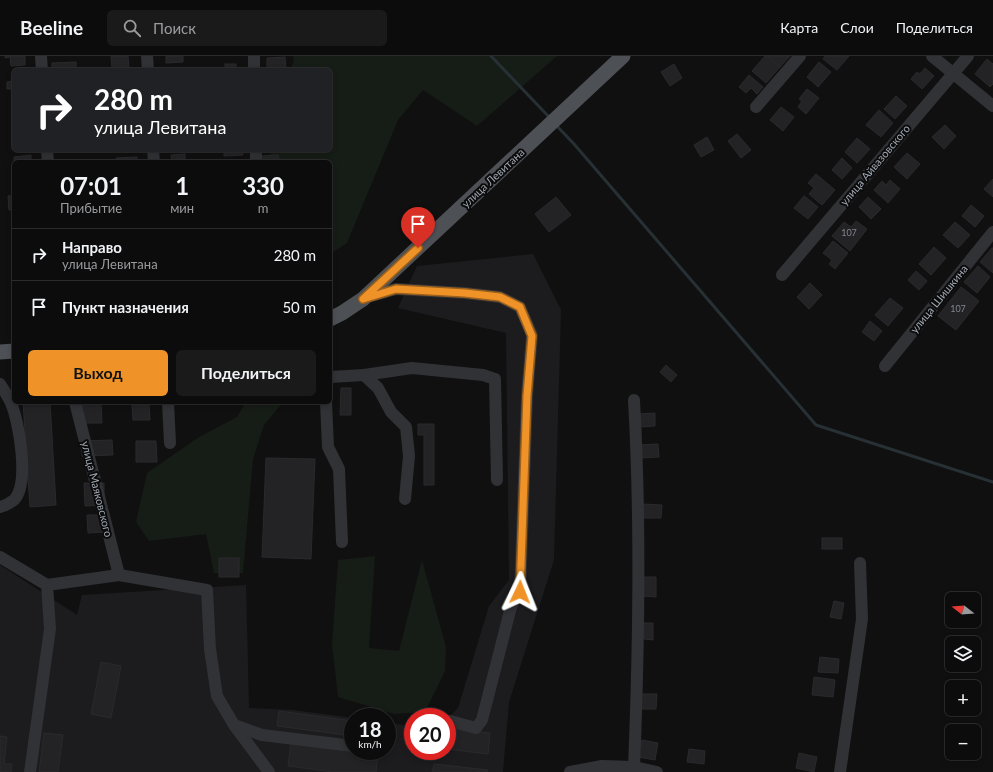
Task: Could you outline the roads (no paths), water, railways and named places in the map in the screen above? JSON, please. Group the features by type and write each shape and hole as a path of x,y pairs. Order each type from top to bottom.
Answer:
{"main road":[{"name":"улица Левитана","path":"332,318 363,299 623,56"},
{"path":"0,352 12,351"}],"street":[{"path":"41,56 42,68"},
{"path":"147,56 148,68"},
{"path":"254,56 254,68"},
{"path":"756,107 800,56"},
{"path":"932,56 993,106"},
{"name":"улица Айвазовского","path":"782,275 968,56"},
{"name":"улица Шишкина","path":"884,366 993,232"},
{"path":"363,299 396,289 465,293 500,297 520,307 532,336 527,396 520,592 511,606 482,720 476,728 456,723"},
{"path":"332,377 364,375 412,368 483,375 495,379 497,480"},
{"path":"364,375 378,388 391,412 406,427 409,456 405,499"},
{"path":"0,384 11,402 17,423 21,446 22,470 21,482 14,500 0,507"},
{"path":"634,400 636,450 638,661 634,767"},
{"name":"улица Маяковского","path":"76,404 119,575"},
{"path":"168,404 170,443"},
{"path":"326,404 328,447 340,469 342,542"},
{"path":"0,557 47,585 119,575 207,590 210,648 217,696 234,724 269,772"},
{"path":"840,772 862,619 860,563"},
{"path":"30,772 50,629 47,585"},
{"path":"234,724 262,735 344,745"},
{"path":"570,772 602,766 634,767 657,772"}],"waterway":[{"path":"491,56 550,118"},
{"path":"555,124 574,144 816,425 993,482"}]}
